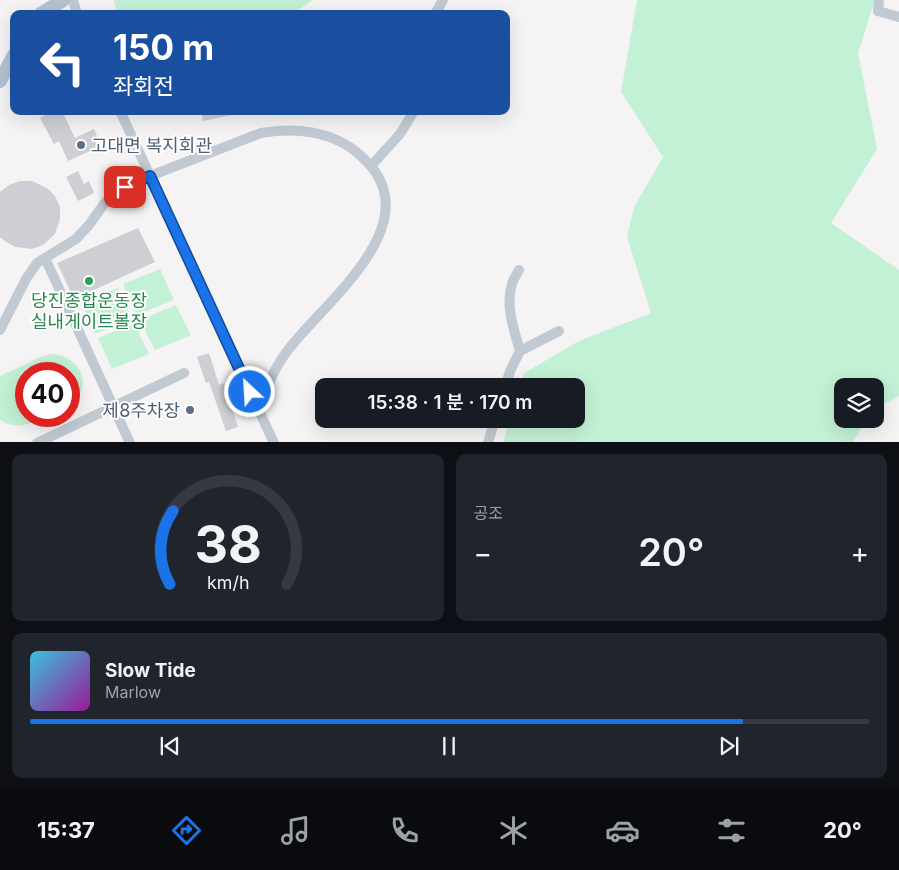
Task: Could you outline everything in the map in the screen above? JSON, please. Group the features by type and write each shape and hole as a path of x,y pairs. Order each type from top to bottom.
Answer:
{"main road":[{"path":"48,10 63,0"},
{"path":"0,81 10,62"}],"street":[{"path":"879,0 878,11 899,17"},
{"path":"122,115 274,442"},
{"path":"371,166 400,134 412,115"},
{"path":"0,330 26,279 37,263 76,239 89,226 113,194 150,176 252,136 283,131 319,134 338,140 358,153 371,166 379,178 386,196 385,213 378,239 360,267 284,355 272,375 258,411"},
{"path":"44,258 130,442"},
{"path":"519,270 512,284 510,297 511,322 520,351"},
{"path":"508,378 520,351 559,331"},
{"path":"37,442 184,373"},
{"path":"488,442 492,428"}],"green space":[{"path":"114,0 313,0 298,10 116,10"},
{"path":"637,0 875,0 858,53 877,149 831,223 899,270 899,396 884,404 884,378 834,378 834,428 861,428 853,442 503,442 507,428 585,428 585,378 522,378 524,373 579,341 651,313 627,237 634,207 663,157 621,92"},
{"path":"160,269 174,300 137,315 123,284"},
{"path":"118,288 132,319 95,334 81,303"},
{"path":"176,305 191,335 155,350 140,320"},
{"path":"134,323 149,354 112,369 98,338"},
{"path":"51,354 61,356 72,362 30,362"},
{"path":"15,369 15,426 0,420 0,376"},
{"path":"80,371 83,382 80,393"}],"building":[{"path":"45,115 64,115 75,138 94,129 101,146 68,161 59,141 54,144 40,118"},
{"path":"202,115 232,115 203,121"},
{"path":"78,171 84,184 89,181 94,193 78,201 66,177"},
{"path":"20,181 32,181 47,188 55,196 60,207 60,219 55,234 43,245 32,249 16,247 0,237 0,192 9,185"},
{"name":"당진종합운동장 실내게이트볼장","path":"138,228 155,262 74,299 57,263"},
{"path":"209,353 219,385 223,383 238,427 226,431 209,382 206,383 197,357"}],"place":[{"name":"고대면 복지회관","path":"81,145"},
{"name":"당진종합운동장 실내게이트볼장","path":"89,281"},
{"name":"제8주차장","path":"190,410"}],"route":[{"path":"125,187 150,176 250,392"}]}
